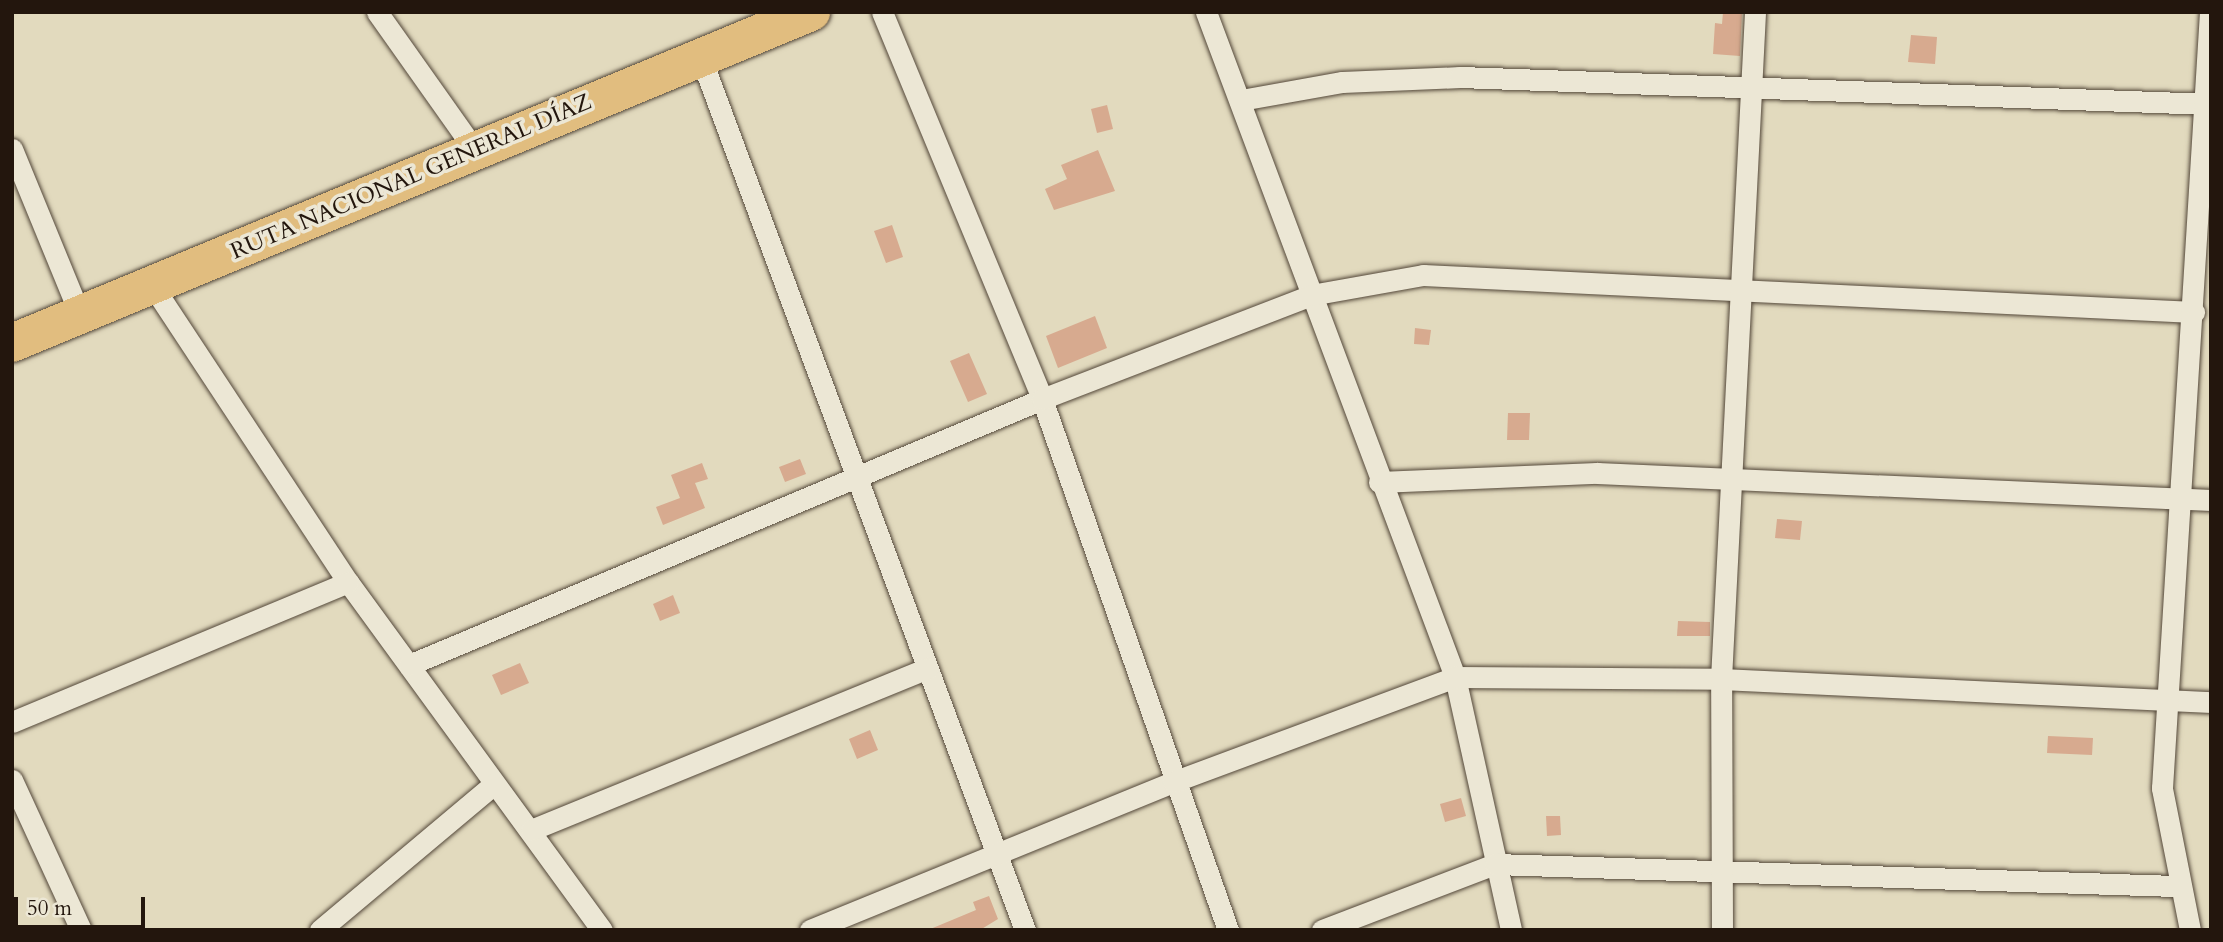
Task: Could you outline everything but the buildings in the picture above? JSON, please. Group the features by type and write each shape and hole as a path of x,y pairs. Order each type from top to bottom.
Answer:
{"highway":[{"name":"RUTA NACIONAL GENERAL DÍAZ","path":"12,343 474,149 811,12"}],"street":[{"path":"377,12 474,149"},
{"path":"882,12 1042,400 1172,782 1228,930"},
{"path":"1206,12 1241,100 1379,482 1455,677 1511,930"},
{"path":"1722,930 1719,870 1721,679 1728,478 1745,286 1755,12"},
{"path":"2190,930 2177,886 2162,788 2179,498 2208,104 2210,12"},
{"path":"701,58 853,479 927,668 994,857 1025,930"},
{"path":"1241,100 1342,82 1460,77 1753,91 2208,104"},
{"path":"12,149 80,315"},
{"path":"409,665 1042,400 1311,295 1423,275 1745,286 2194,312"},
{"path":"152,285 348,582 602,930"},
{"path":"1379,482 1500,473 1728,478 2211,499"},
{"path":"12,722 348,582"},
{"path":"531,830 927,668"},
{"path":"810,930 1172,782 1455,677 1721,679 2211,702"},
{"path":"12,780 81,930"},
{"path":"320,930 494,784"},
{"path":"1322,930 1495,864 2177,886"}]}
